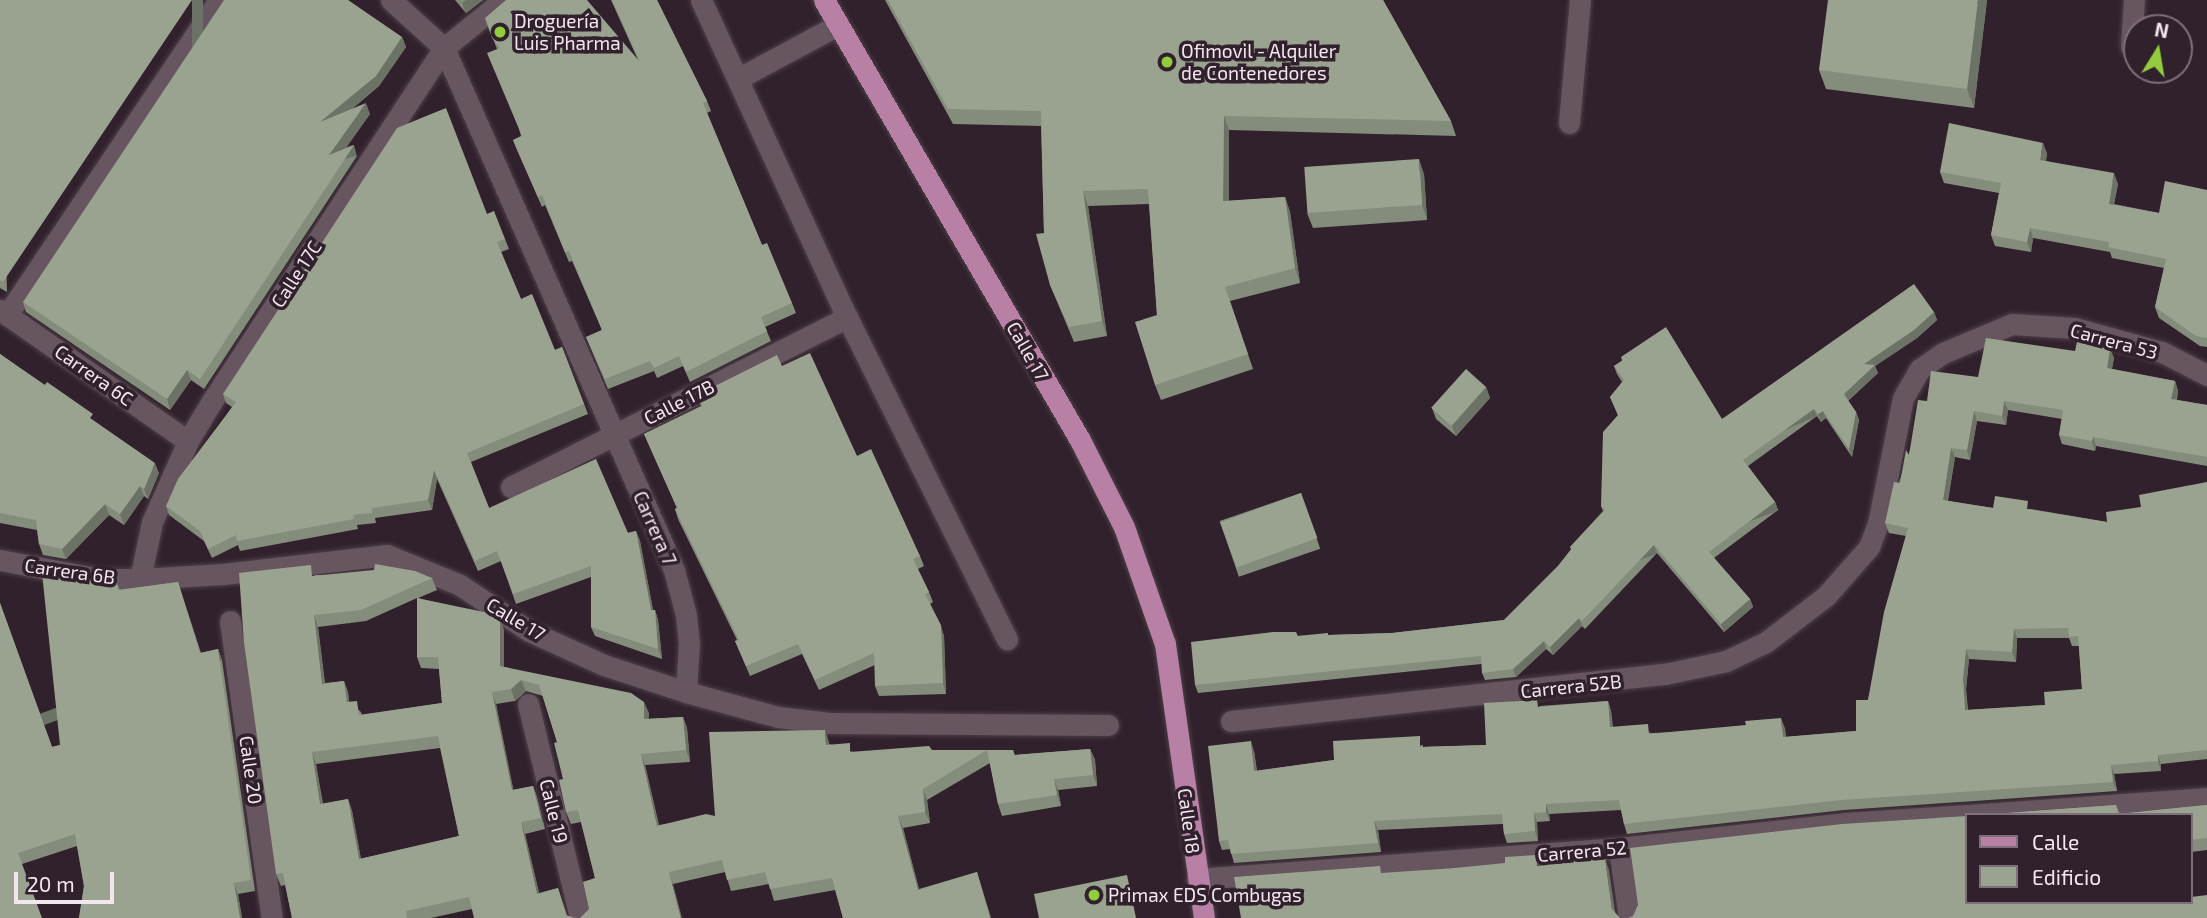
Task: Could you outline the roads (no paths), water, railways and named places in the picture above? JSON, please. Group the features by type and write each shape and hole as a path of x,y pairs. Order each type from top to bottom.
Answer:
{"main road":[{"name":"Calle 17","path":"824,0 1080,440 1124,527 1165,644 1176,724"},
{"name":"Calle 18","path":"1176,724 1204,918"}],"street":[{"path":"4,313 219,0"},
{"name":"Carrera 7","path":"391,0 444,48 674,570 686,615 689,643 686,692"},
{"name":"Calle 17C","path":"140,579 152,523 188,441 444,48 503,0"},
{"path":"701,0 847,317 1007,640"},
{"path":"1569,123 1580,0"},
{"path":"739,78 838,25"},
{"name":"Carrera 6C","path":"4,313 188,441"},
{"name":"Calle 17B","path":"511,487 847,317"},
{"name":"Carrera 53","path":"1869,547 1878,524 1903,398 1920,369 1943,353 2012,324 2074,328 2162,352 2207,375"},
{"name":"Carrera 52B","path":"1231,721 1589,684 1665,674 1726,661 1766,642 1826,596 1869,547"},
{"name":"Calle 17","path":"140,579 223,574 387,555 460,585 529,631 604,665 686,692"},
{"name":"Carrera 6B","path":"0,560 100,579 140,579"},
{"name":"Calle 20","path":"230,621 272,918"},
{"path":"686,692 778,717 830,723 1108,725"},
{"name":"Calle 19","path":"528,704 580,918"},
{"name":"Carrera 52","path":"1996,813 2207,798"},
{"name":"Carrera 52","path":"1197,879 1619,848 1846,823 1966,815"},
{"path":"1619,848 1629,918"}],"place":[{"name":"Droguería Luis Pharma","path":"500,32"},
{"name":"Ofimovil - Alquiler de Contenedores","path":"1167,62"},
{"name":"Primax EDS Combugas","path":"1094,895"}]}
